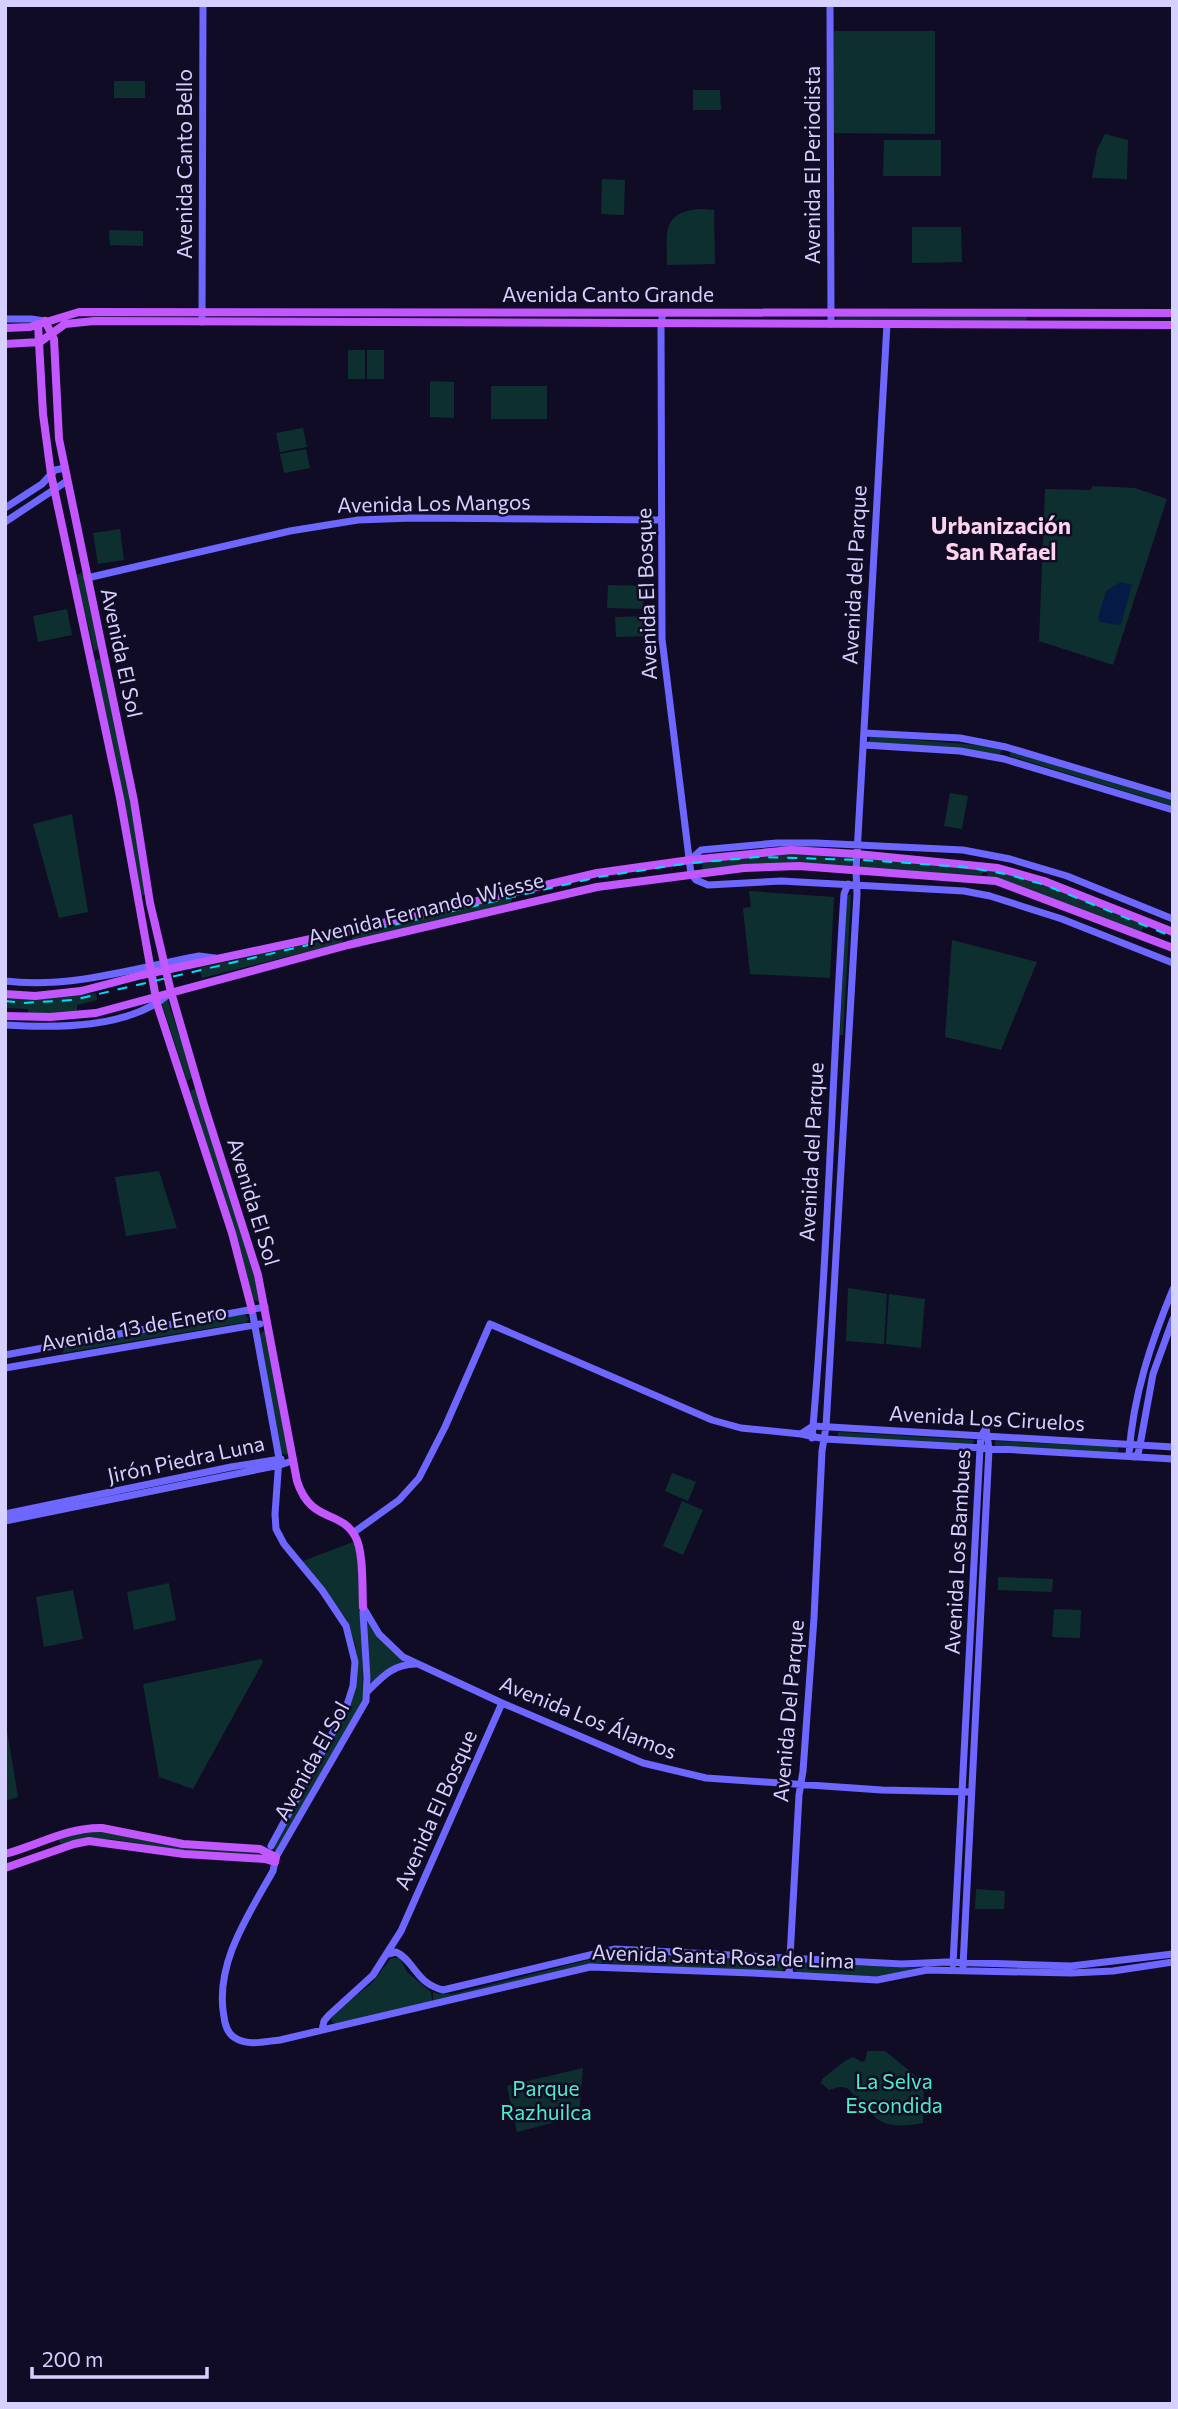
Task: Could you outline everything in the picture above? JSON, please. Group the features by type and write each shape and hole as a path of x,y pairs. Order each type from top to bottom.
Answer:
{"main road":[{"name":"Avenida Canto Bello","path":"202,5 202,318"},
{"name":"Avenida El Periodista","path":"830,5 831,324"},
{"name":"Avenida Canto Grande","path":"5,328 21,328 79,312 202,318 1173,325"},
{"name":"Avenida Canto Grande","path":"51,332 65,324 76,322 202,318 663,313 1173,313"},
{"name":"Avenida El Bosque","path":"663,313 662,640 691,874"},
{"path":"1149,313 1151,325"},
{"path":"5,319 32,319 42,323"},
{"name":"Avenida El Sol","path":"42,323 51,332 54,340 57,416 67,481 135,805 145,879 171,992 254,1259 268,1322 292,1461 300,1489 308,1504 346,1526 354,1533 358,1545 367,1692 362,1710 276,1860 273,1871 238,1934 226,1969 222,2000 223,2014 230,2034 237,2039"},
{"name":"Avenida El Sol","path":"42,323 40,342 43,414 51,474 120,799 156,1000 233,1233 256,1324 279,1462 276,1530 284,1544 340,1614 351,1637 354,1674 346,1708 268,1853"},
{"name":"Avenida del Parque","path":"826,1427 887,324"},
{"path":"5,344 40,342 51,332"},
{"path":"5,508 42,484 55,470 65,468"},
{"path":"5,522 67,481"},
{"name":"Avenida Los Mangos","path":"87,578 290,531 358,520 661,520"},
{"path":"864,733 960,738 1006,747 1173,797"},
{"path":"864,745 960,751 1003,759 1173,810"},
{"name":"Avenida Fernando Wiesse","path":"690,860 701,850 777,843 963,850 1010,859 1067,876 1173,919"},
{"name":"Avenida Fernando Wiesse","path":"5,994 35,996 69,993 150,969 348,931 597,873 791,850 961,863 1016,872 1173,932"},
{"path":"640,867 642,879"},
{"name":"Avenida Fernando Wiesse","path":"5,1016 50,1017 83,1014 156,1000 171,992 348,945 616,883 767,867 856,870 996,881 1173,948"},
{"name":"Avenida del Parque","path":"812,1437 841,930 844,892 856,870"},
{"name":"Avenida Fernando Wiesse","path":"691,874 701,883 708,885 781,881 964,891 1011,901 1173,962"},
{"path":"553,883 556,896"},
{"path":"5,981 24,984 67,982 150,969"},
{"path":"5,1025 79,1026 133,1013 156,1000"},
{"path":"184,1088 198,1083"},
{"path":"1173,1289 1148,1354 1137,1396 1129,1444 1129,1454 1133,1457 1138,1454 1151,1383 1173,1319"},
{"name":"Avenida 13 de Enero","path":"5,1355 265,1307"},
{"name":"Avenida 13 de Enero","path":"5,1368 268,1322"},
{"name":"Avenida Los Ciruelos","path":"354,1533 399,1500 419,1478 490,1324 712,1420 750,1430 801,1434 824,1439 1173,1459"},
{"path":"818,1361 830,1362"},
{"path":"801,1434 813,1426"},
{"name":"Avenida Los Ciruelos","path":"813,1426 1173,1447"},
{"name":"Avenida Del Parque","path":"789,1975 799,1795 814,1618 822,1451 826,1427"},
{"path":"812,1437 822,1451"},
{"name":"Avenida Los Bambues","path":"953,1966 967,1793 985,1437"},
{"name":"Jirón Piedra Luna","path":"5,1514 292,1461"},
{"name":"Jirón Piedra Luna","path":"5,1521 279,1462"},
{"name":"Avenida Los Álamos","path":"363,1607 383,1640 398,1654 416,1664 635,1760 669,1771 706,1778 967,1793"},
{"path":"367,1692 380,1678 395,1668 416,1664"},
{"name":"Avenida El Bosque","path":"322,2030 324,2021 362,1987 388,1954 401,1931 502,1703"},
{"name":"Avenida Los Bambues","path":"963,1966 967,1793"},
{"path":"5,1854 79,1829 102,1828 183,1844 253,1849 268,1853 276,1860"},
{"path":"55,1836 61,1848"},
{"path":"5,1868 82,1842 100,1842 184,1854 268,1853"},
{"path":"401,1931 400,1940 405,1958"},
{"name":"Avenida Santa Rosa de Lima","path":"405,1958 419,1977 443,1990 615,1949 953,1966 1071,1966 1173,1954"},
{"path":"388,1954 396,1952 405,1958"},
{"name":"Avenida Santa Rosa de Lima","path":"963,1966 1016,1973 1071,1973 1173,1962"},
{"name":"Avenida Santa Rosa de Lima","path":"237,2039 258,2042 280,2040 590,1967 877,1980 953,1966"}],"green space":[{"path":"834,31 935,31 935,134 834,133"},
{"path":"114,81 145,81 145,98 114,98"},
{"path":"693,90 720,90 721,110 693,110"},
{"path":"1105,134 1128,140 1127,179 1092,178 1097,150"},
{"path":"884,140 941,140 941,176 883,176"},
{"path":"602,179 625,180 624,215 601,214"},
{"path":"701,209 714,210 715,264 667,265 667,234 673,219 679,214"},
{"path":"912,227 961,227 962,262 912,263"},
{"path":"109,230 143,231 143,246 110,245"},
{"path":"836,316 1027,316 1026,321 837,321"},
{"path":"348,350 365,350 365,379 348,379"},
{"path":"367,350 384,350 384,379 367,379"},
{"path":"430,381 454,382 454,418 430,417"},
{"path":"491,386 547,386 547,419 491,419"},
{"path":"303,428 307,447 280,452 276,433"},
{"path":"306,449 310,468 284,473 280,454"},
{"path":"1092,486 1135,488 1167,499 1113,665 1039,641 1045,489 1091,490"},
{"path":"120,529 124,560 98,564 93,533"},
{"path":"84,572 99,649 94,651 76,575"},
{"path":"608,585 644,586 643,609 607,608"},
{"path":"67,609 72,635 38,642 33,616"},
{"path":"652,616 652,636 616,637 615,617"},
{"path":"101,659 133,812 146,894 140,897 95,663"},
{"path":"870,736 1000,747 1002,750 999,756 869,742"},
{"path":"1010,751 1173,798 1173,806 1010,756"},
{"path":"950,793 968,796 962,829 944,826"},
{"path":"72,814 88,912 59,918 33,824"},
{"path":"779,853 855,858 854,866 702,870 703,862"},
{"path":"862,857 983,870 982,875 862,869"},
{"path":"986,870 1043,883 1144,924 1141,933 988,877"},
{"path":"749,891 834,897 830,978 750,974 743,908 751,907"},
{"path":"846,895 851,895 843,1035 840,1035"},
{"path":"510,896 511,904 354,941 352,939 352,933"},
{"path":"341,936 342,943 202,978 199,968"},
{"path":"952,940 1037,962 1001,1050 945,1037"},
{"path":"96,993 97,1000 77,1005 77,1011 28,1014 28,1009 5,1008 5,997 38,999"},
{"path":"167,998 193,1077 187,1081 161,1001"},
{"path":"197,1090 261,1299 259,1302 253,1299 242,1255 190,1092"},
{"path":"159,1171 177,1228 126,1236 115,1177"},
{"path":"848,1288 887,1294 884,1344 846,1341"},
{"path":"889,1294 925,1299 921,1348 886,1344"},
{"path":"245,1314 247,1322 63,1353 64,1348"},
{"path":"265,1330 289,1452 287,1455 281,1453 260,1334"},
{"path":"838,1432 974,1440 973,1445 838,1438"},
{"path":"995,1441 1118,1447 1118,1453 995,1446"},
{"path":"672,1473 696,1482 688,1501 665,1491"},
{"path":"682,1501 703,1510 683,1555 663,1546"},
{"path":"353,1542 357,1544 363,1700 277,1852 274,1846 349,1708 358,1664 347,1620 303,1561"},
{"path":"998,1577 1053,1579 1052,1592 998,1590"},
{"path":"169,1583 176,1620 134,1630 127,1592"},
{"path":"73,1590 83,1639 44,1647 36,1597"},
{"path":"1054,1609 1081,1610 1080,1638 1052,1637"},
{"path":"367,1620 384,1643 406,1661 388,1669 371,1684"},
{"path":"261,1659 263,1662 193,1789 159,1777 143,1684"},
{"path":"5,1718 18,1797 5,1801"},
{"path":"94,1830 262,1853 196,1852 106,1839 60,1843 59,1839"},
{"path":"976,1889 1005,1891 1004,1909 975,1909"},
{"path":"616,1956 780,1961 784,1969 779,1972 602,1963 433,2001 433,1992 453,1994 593,1959"},
{"path":"391,1958 400,1958 407,1972 431,1992 432,2001 333,2023 333,2014 372,1983"},
{"path":"799,1962 921,1967 883,1977 799,1974 794,1968"},
{"name":"La Selva Escondida","path":"867,2051 885,2051 917,2077 924,2077 923,2123 887,2124 880,2121 870,2110 858,2111 849,2089 841,2087 829,2090 821,2083 822,2079 853,2057 865,2061"},
{"name":"Parque Razhuilca","path":"583,2068 579,2116 517,2132 507,2086"}],"water":[{"path":"1121,582 1132,585 1121,624 1100,622 1098,618 1106,591"}],"railway":[{"path":"5,1001 23,1003 73,1000 598,877 683,864 758,857 864,860 965,867 1006,874 1045,885 1173,937"}],"district":[{"name":"Urbanización San Rafael","path":"1001,539"}]}
